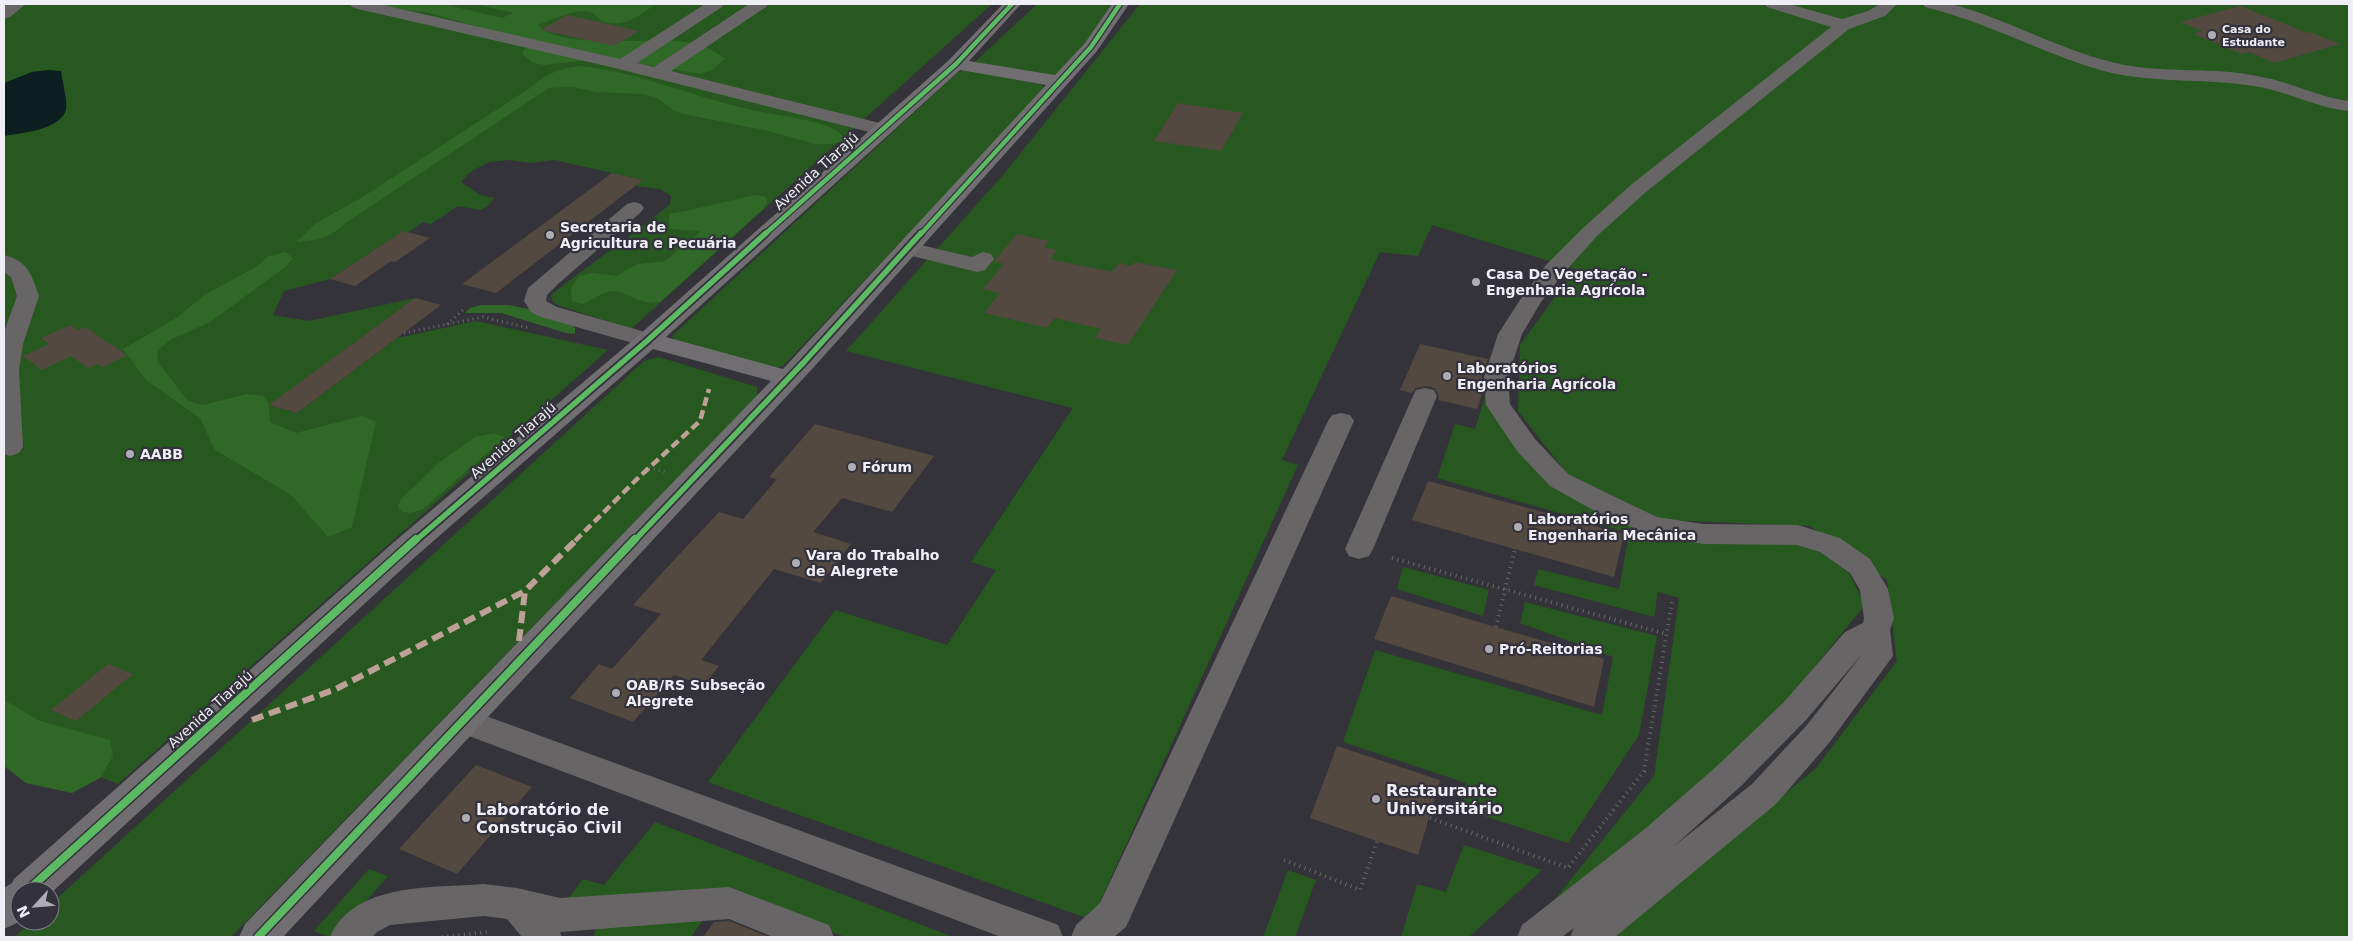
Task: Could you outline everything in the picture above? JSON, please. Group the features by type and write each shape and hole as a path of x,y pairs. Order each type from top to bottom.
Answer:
{"main road":[{"name":"Avenida Tiarajú","path":"38,881 404,550 648,340 881,129 956,64 1012,4"},
{"path":"258,937 788,378 1060,82 1091,47 1120,4"},
{"path":"956,64 1060,82"},
{"path":"648,340 788,378"}],"street":[{"path":"4,14 18,4"},
{"path":"358,4 543,44 655,74 881,129"},
{"path":"622,65 716,4"},
{"path":"655,74 760,4"},
{"path":"1772,4 1843,25"},
{"path":"1588,937 1764,794 1818,734 1878,656 1875,630 1879,618 1874,589 1860,566 1830,545 1798,535 1703,534 1652,526 1559,480 1526,445 1498,405 1496,377 1510,334 1531,300 1554,270 1590,232 1639,188 1843,25 1854,19 1873,15 1884,10 1889,4"},
{"path":"1931,4 1969,15 2106,66 2144,74 2239,77 2278,86 2328,104 2349,106"},
{"path":"634,208 550,279 536,293 535,301 540,307 549,312 648,340"},
{"path":"908,248 977,265 983,259"},
{"path":"4,262 21,274 28,296 11,344 7,370 10,447"},
{"path":"1359,549 1425,396"},
{"path":"1089,937 1113,916 1341,421"},
{"path":"1535,937 1584,896 1658,839 1729,776 1795,711 1856,640 1875,630"},
{"path":"464,720 1045,937"},
{"path":"348,937 364,920 386,909 484,900 508,918 544,937"},
{"path":"508,918 729,902 816,937"}],"path":[{"path":"446,324 463,310"},
{"path":"404,332 483,317 538,330"},
{"path":"1496,627 1515,549"},
{"path":"1392,558 1666,634"},
{"path":"1430,818 1568,868 1644,771 1672,601"},
{"path":"1284,860 1360,890 1377,841"},
{"path":"442,937 508,918"}],"green space":[{"path":"4,4 992,4 631,329 557,305 552,300 551,295 656,216 670,204 671,196 660,189 636,186 642,180 555,160 530,163 510,160 489,162 470,172 461,182 480,195 494,198 490,204 481,210 458,206 431,224 423,222 409,232 403,231 330,279 284,291 273,315 309,321 415,298 270,405 297,413 397,338 476,321 608,350 118,784 4,738"},
{"path":"353,4 443,4 502,18 513,13 476,4 655,4 644,13 624,22 609,23 602,21 592,13 584,11 563,15 538,25 549,33 566,38 697,44 725,58 713,69 701,74 606,58 544,65 533,63 522,54 527,42 521,39 426,12"},
{"path":"1037,4 1113,4 1090,37 1057,75 1046,76 975,62"},
{"path":"1140,4 2349,4 2349,937 1612,937 1816,768 1897,661 1887,580 1810,526 1663,520 1569,476 1518,411 1520,345 1575,269 1432,225 1418,256 1380,252 1282,460 1298,465 1092,920 708,782 835,610 947,645 996,570 971,562 1073,408 846,351 1003,175"},
{"path":"581,66 627,74 739,107 809,121 834,129 842,134 845,141 815,144 768,131 684,114 673,110 659,99 643,94 596,92 572,87 549,88 328,236 296,242 316,223 361,198 548,75 559,70"},
{"path":"969,70 1043,85 1045,90 783,366 772,369 675,342 672,336 958,72"},
{"path":"756,195 766,197 767,201 764,208 660,302 641,301 615,291 607,292 582,304 572,301 571,288 579,276 593,273 617,276 639,264 665,261 701,231 669,229 669,214"},
{"path":"285,252 293,258 284,268 210,322 172,339 158,350 157,361 188,401 203,405 247,394 264,396 269,405 270,422 296,433 362,416 376,422 352,527 328,537 291,495 215,450 200,418 147,381 123,349 178,317 204,295 256,267 267,257"},
{"path":"481,305 508,305 562,317 575,328 575,334 501,313 465,313 470,308"},
{"path":"659,357 757,387 757,396 231,937 15,937 21,931 60,931 60,896 644,361"},
{"path":"1486,393 1519,448 1650,528 1796,542 1829,556 1849,573 1865,605 1778,711 1706,786 1548,908 1654,776 1679,598 1658,592 1654,617 1534,585 1538,569 1619,589 1629,533 1437,478 1455,424 1475,429"},
{"path":"494,433 505,438 423,509 411,513 402,512 398,507 401,499 440,462 475,437"},
{"path":"1403,567 1489,590 1483,616 1397,589"},
{"path":"1525,602 1657,636 1639,735 1568,843 1462,809 1466,783 1343,742 1375,650 1602,715 1613,657 1520,623"},
{"path":"4,700 40,721 110,740 113,756 100,778 72,793 26,783 4,766"},
{"path":"655,822 953,937 845,937 728,890 563,905 583,879 604,885"},
{"path":"1464,845 1542,870 1469,937 1401,937 1417,884 1446,892"},
{"path":"369,869 388,876 335,937 329,937 314,931"},
{"path":"1288,870 1316,880 1295,937 1263,937"},
{"path":"705,917 691,937 594,937 596,924"}],"shaded area":[{"path":"61,71 66,97 66,110 62,117 48,126 30,132 4,136 4,83 32,72"}],"building":[{"name":"Casa do Estudante","path":"2240,6 2340,44 2275,63 2249,52 2242,54 2193,34 2202,31 2180,22"},
{"path":"567,15 639,31 614,46 541,30"},
{"path":"1178,103 1243,113 1221,151 1154,141"},
{"name":"Secretaria de Agricultura e Pecuária","path":"612,173 643,180 496,293 462,284"},
{"path":"403,231 430,238 395,262 391,261 355,286 330,279"},
{"path":"1017,234 1049,241 1044,247 1057,250 1050,259 1112,272 1119,263 1132,266 1135,262 1177,270 1128,345 1095,338 1101,329 1055,318 1047,328 984,313 1000,293 983,289 1004,264 994,261"},
{"path":"415,298 441,305 297,413 269,405"},
{"path":"70,325 78,330 85,327 127,355 103,367 98,364 88,368 71,356 42,370 23,356 49,344 41,338"},
{"name":"Laboratórios Engenharia Agrícola","path":"1420,344 1488,359 1482,376 1483,391 1477,409 1438,400 1439,395 1434,388 1425,386 1416,388 1412,393 1400,390"},
{"path":"815,424 934,456 892,512 842,498 813,532 851,544 821,583 774,569 701,660 719,666 704,685 674,675 633,722 570,698 599,664 612,669 661,614 633,605 719,512 743,519 777,479 769,477"},
{"name":"Laboratórios Engenharia Mecânica","path":"1428,481 1624,534 1614,577 1412,520"},
{"name":"Pró-Reitorias","path":"1391,596 1604,659 1594,707 1374,639"},
{"path":"108,664 133,674 76,721 51,710"},
{"name":"Restaurante Universitário","path":"1337,746 1440,780 1418,855 1310,818"},
{"name":"Laboratório de Construção Civil","path":"476,765 532,787 457,874 399,849"},
{"path":"729,921 769,937 703,937 714,922"}],"marked path":[{"path":"519,641 525,591 638,478 700,421 709,389"},
{"path":"252,720 336,689 525,591"}],"cycle path":[{"path":"38,881 404,550 648,340 881,129 956,64 1012,4"},
{"path":"258,937 804,362 1091,47 1120,4"}],"place":[{"name":"Casa do Estudante","path":"2212,35"},
{"name":"Secretaria de Agricultura e Pecuária","path":"550,235"},
{"name":"Casa De Vegetação - Engenharia Agrícola","path":"1476,282"},
{"name":"Laboratórios Engenharia Agrícola","path":"1447,376"},
{"name":"AABB","path":"130,454"},
{"name":"Fórum","path":"852,467"},
{"name":"Laboratórios Engenharia Mecânica","path":"1518,527"},
{"name":"Vara do Trabalho de Alegrete","path":"796,563"},
{"name":"Pró-Reitorias","path":"1489,649"},
{"name":"OAB/RS Subseção Alegrete","path":"616,693"},
{"name":"Restaurante Universitário","path":"1376,799"},
{"name":"Laboratório de Construção Civil","path":"466,818"}]}
